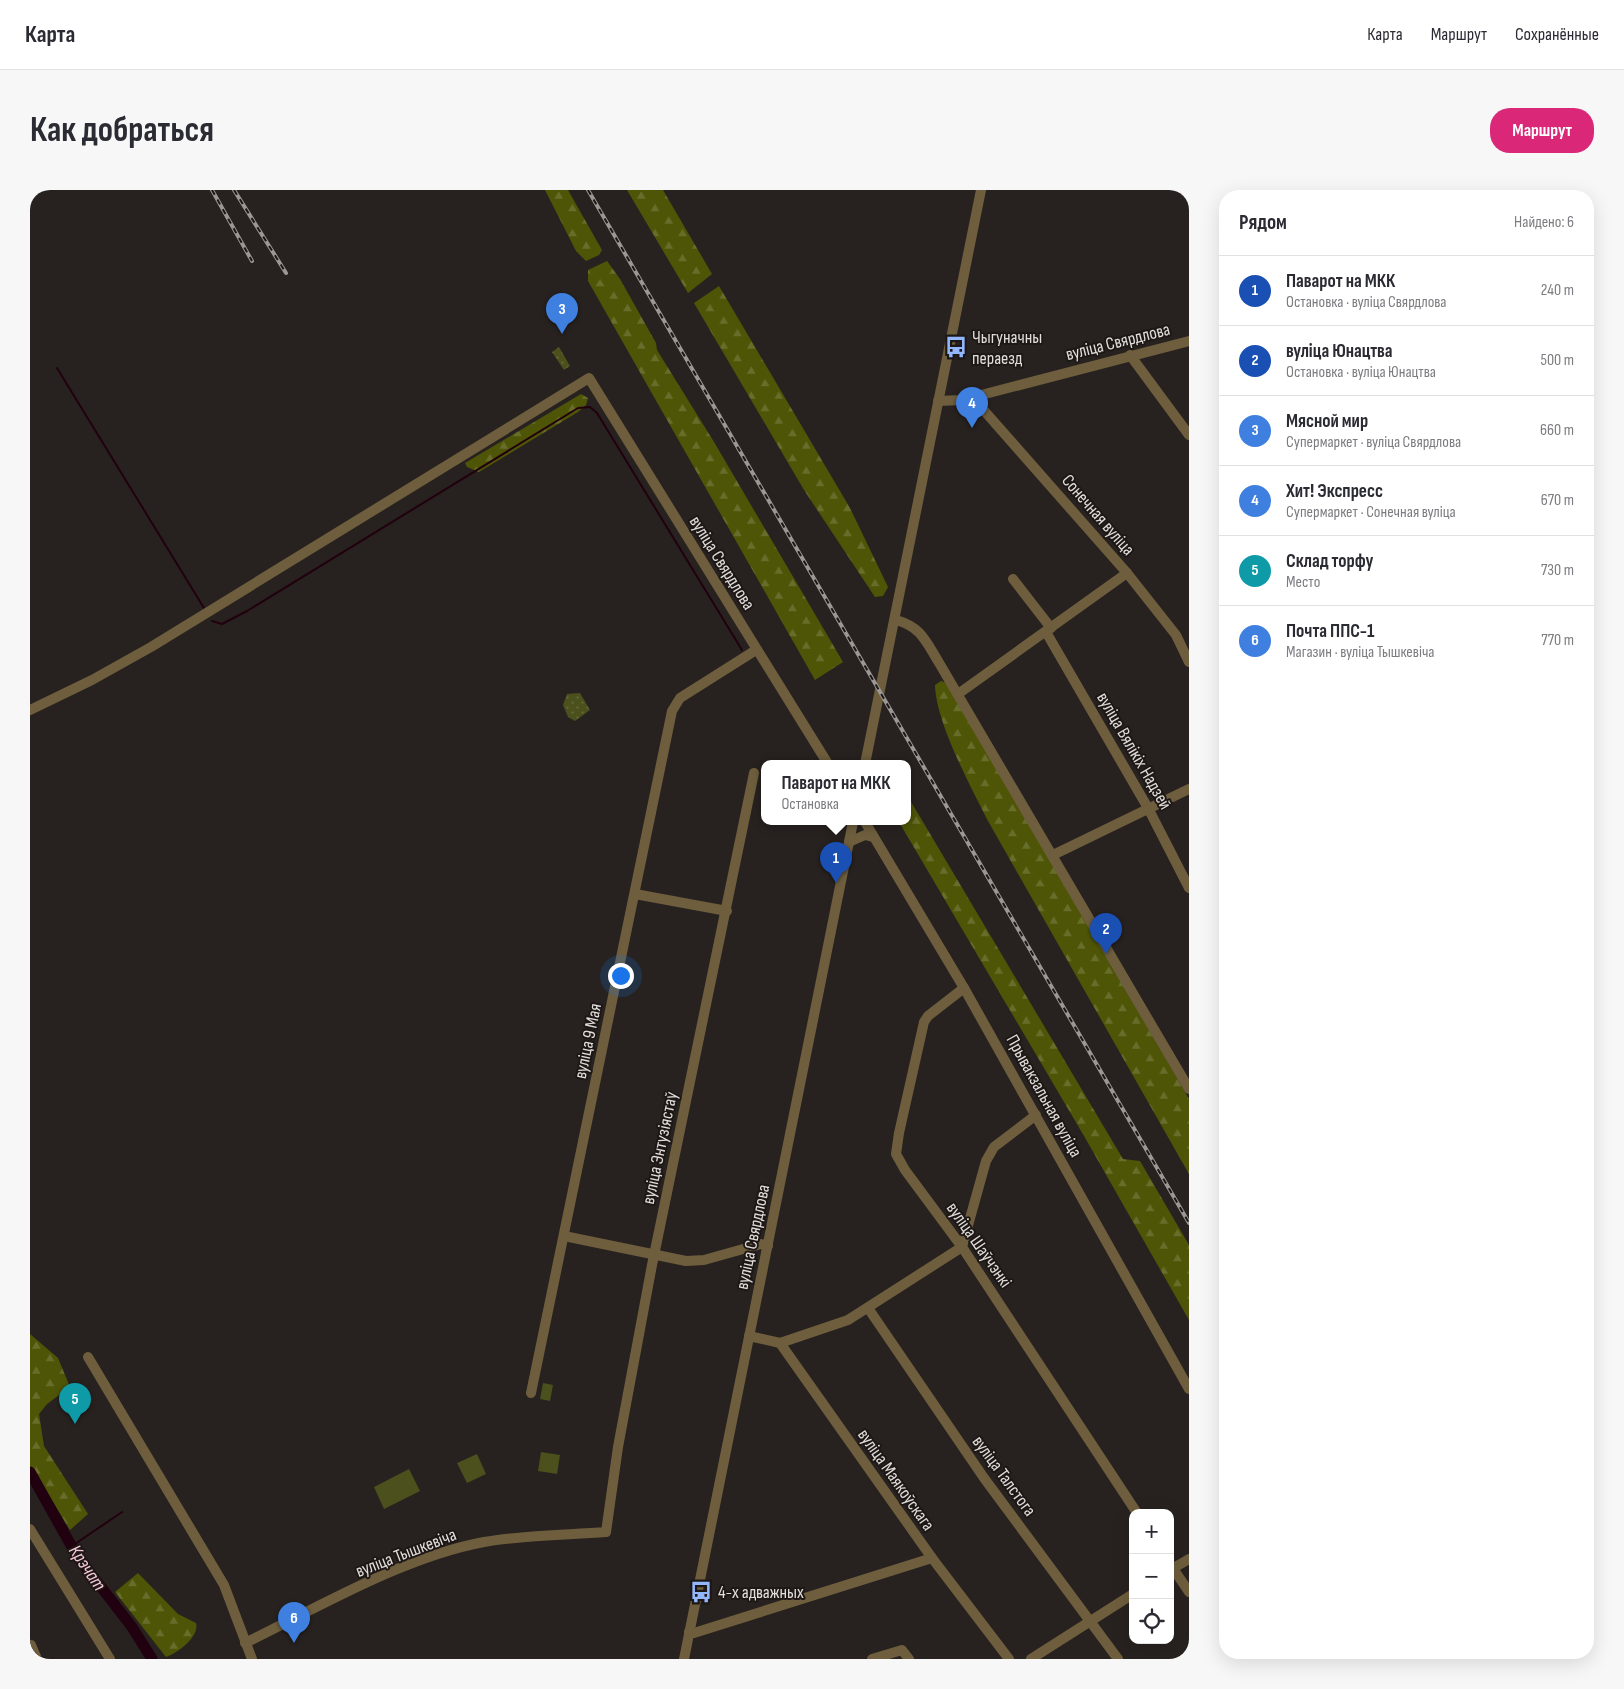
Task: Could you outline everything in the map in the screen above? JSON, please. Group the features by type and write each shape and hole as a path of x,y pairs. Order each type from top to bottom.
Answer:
{"street":[{"path":"864,760 896,620 981,190"},
{"name":"вуліца Свярдлова","path":"938,401 954,402 1189,341"},
{"path":"1130,355 1189,435"},
{"name":"вуліца Свярдлова","path":"30,710 92,680 151,646 589,378 825,760"},
{"name":"Сонечная вуліца","path":"977,395 980,406 1127,573 1176,635 1189,662"},
{"path":"958,694 1127,573"},
{"name":"вуліца Вялікіх Надзей","path":"1013,578 1049,630 1148,808 1189,888"},
{"path":"896,620 911,625 920,632 1053,855 1189,1090"},
{"name":"вуліца 9 Мая","path":"531,1393 672,711 680,698 756,650"},
{"name":"вуліца Энтузіястаў","path":"606,1532 618,1447 654,1256 754,773"},
{"path":"1053,855 1189,789"},
{"name":"вуліца Свярдлова","path":"684,1659 852,825"},
{"name":"Прывакзальная вуліца","path":"867,825 964,988 1189,1389"},
{"path":"849,842 865,835 874,837"},
{"path":"635,894 727,910"},
{"name":"вуліца Шаўчэнкі","path":"964,988 928,1016 924,1022 896,1154 905,1170 962,1246 1134,1509"},
{"path":"749,1336 780,1343 848,1320 962,1246 986,1161 994,1147 1036,1115"},
{"path":"564,1236 654,1256 686,1261 704,1260 761,1244 768,1246"},
{"name":"вуліца Талстога","path":"868,1308 984,1478 1118,1659"},
{"name":"вуліца Маякоўскага","path":"780,1343 932,1558 1009,1659"},
{"path":"88,1357 224,1586 252,1659"},
{"path":"30,1529 110,1659"},
{"name":"вуліца Тышкевіча","path":"246,1643 374,1580 464,1547 484,1542 606,1532"},
{"path":"689,1632 694,1633 932,1558"},
{"path":"1174,1566 1189,1559"},
{"path":"1174,1572 1189,1592"},
{"path":"1031,1659 1129,1597"},
{"path":"30,1645 37,1659"},
{"path":"872,1659 902,1650 909,1659"}],"green space":[{"path":"545,190 568,190 602,250 599,255 586,261 576,251"},
{"path":"627,190 663,190 712,274 688,293"},
{"path":"607,261 620,279 656,343 657,350 714,442 843,662 815,680 588,281 588,270"},
{"path":"719,286 850,508 888,587 883,596 875,597 804,490 694,303"},
{"path":"559,347 570,366 564,370 552,352"},
{"path":"581,394 588,398 586,405 578,412 479,472 467,467 465,463"},
{"path":"941,681 947,683 1189,1099 1189,1174 988,821 955,754 941,718 935,685"},
{"path":"580,693 590,710 575,721 568,717 563,705 567,694"},
{"path":"911,802 1123,1159 1140,1161 1189,1245 1189,1320 1084,1136 901,825 911,825"},
{"path":"30,1334 58,1358 70,1387 47,1404 39,1414 44,1446 88,1514 70,1530 39,1479 30,1484"},
{"path":"543,1383 553,1385 550,1401 540,1399"},
{"path":"541,1452 560,1455 557,1474 538,1471"},
{"path":"477,1454 486,1474 467,1483 457,1463"},
{"path":"409,1469 420,1491 384,1509 374,1487"},
{"path":"138,1573 178,1614 196,1623 195,1633 187,1643 166,1657 115,1592"}],"waterway":[{"path":"57,368 204,608"},
{"path":"212,621 222,624 247,611 578,408 590,407 597,413 742,650"},
{"name":"Крэчат","path":"30,1472 77,1556 132,1627 152,1659"},
{"path":"72,1546 122,1512"}],"railway":[{"path":"212,190 252,261"},
{"path":"234,190 286,273"},
{"path":"588,190 1189,1223"}],"place":[{"name":"Мясной мир","path":"562,334"},
{"name":"Чыгуначны пераезд","path":"956,347"},
{"name":"Хит! Экспресс","path":"972,428"},
{"name":"Паварот на МКК","path":"836,883"},
{"name":"вуліца Юнацтва","path":"1106,954"},
{"name":"Склад торфу","path":"75,1424"},
{"name":"4-х адважных","path":"701,1592"},
{"name":"Почта ППС-1","path":"294,1643"}]}
